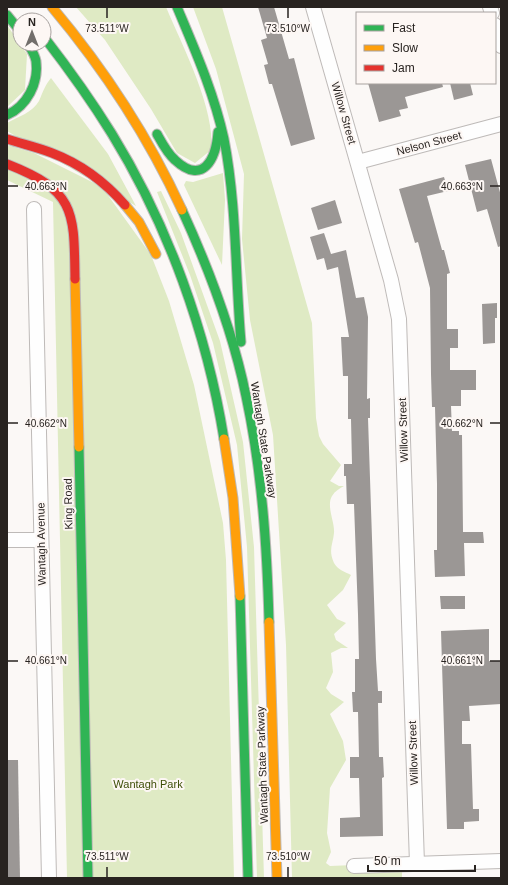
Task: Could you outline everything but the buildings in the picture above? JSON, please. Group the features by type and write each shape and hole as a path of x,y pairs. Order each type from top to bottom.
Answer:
{"main road":[{"path":"177,7 203,71 218,117 227,155 232,188 236,285 246,395"},
{"path":"54,9 137,107"},
{"name":"Wantagh State Parkway","path":"54,9 85,47 128,109 166,175 199,248 214,289 224,317 246,395 259,469 267,555 277,878"},
{"name":"Wantagh State Parkway","path":"52,47 62,59 104,122 141,187 174,261 198,328 218,404 230,473 238,557 248,878"},
{"path":"7,115 14,113 28,98 36,80 36,60 32,52"},
{"path":"151,125 176,161 191,169 201,169 209,166 214,158 217,147 218,117"},
{"path":"7,139 56,154 87,170 113,190 135,216 151,242 160,264"},
{"name":"King Road","path":"7,164 35,175 55,191 68,208 74,230 88,878"},
{"path":"191,338 218,404"}],"street":[{"name":"Willow Street","path":"313,7 391,280 399,319 417,864"},
{"path":"496,28 501,46"},
{"name":"Nelson Street","path":"358,162 501,124"},
{"name":"Wantagh Avenue","path":"34,209 49,878"},
{"path":"7,540 41,540"},
{"path":"354,866 501,861"}],"green space":[{"path":"76,7 166,7 189,58 203,97 211,134 211,150 195,163 177,153 151,109 105,40"},
{"path":"193,7 222,7 312,323 316,418 319,436 323,444 341,465 330,481 339,486 344,486 332,496 330,500 330,509 334,529 331,554 337,567 351,575 343,590 327,605 337,619 346,623 334,634 336,640 348,648 341,648 331,653 333,672 326,688 331,694 344,702 330,714 343,741 346,760 330,788 327,833 331,852 326,863 330,866 402,863 402,878 292,878 286,645 273,435 250,320 242,239 244,174 216,69"},
{"path":"7,25 12,32 12,52 26,52 27,54 25,90 7,107"},
{"path":"51,78 108,154 136,206 7,131 7,123 25,114 36,105"},
{"name":"Wantagh Park","path":"7,145 34,153 102,187 151,255 169,301 194,385 223,523 226,560 234,878 67,878 53,202 7,180"},
{"path":"223,173 225,200 222,265 184,185 186,181 193,182"},
{"path":"161,191 181,233 220,341 243,442 254,547 264,878 257,878 247,547 237,445 213,343 190,275 157,192"}],"traffic: fast":[{"path":"177,7 209,88 224,139 234,215 241,342"},
{"path":"7,15 12,21"},
{"path":"52,47 79,84 112,134 151,205 168,243 196,320 217,399 224,439"},
{"path":"7,115 20,106 30,93 36,77 36,61 33,52"},
{"path":"157,134 165,148 175,160 185,167 193,170 200,170 211,160 217,142 218,132"},
{"path":"182,210 202,255 227,325 241,372 252,424 263,509 269,622"},
{"path":"79,447 88,878"},
{"path":"240,596 248,878"}],"traffic: slow":[{"path":"52,7 89,54 124,104 155,156 182,210"},
{"path":"125,205 139,222 156,254"},
{"path":"75,279 79,447"},
{"path":"224,439 233,498 240,596"},
{"path":"269,622 277,878"}],"traffic: jam":[{"path":"7,139 63,157 83,168 101,181 125,205"},
{"path":"7,164 30,174 47,184 59,194 66,206 71,220 74,236 75,279"}]}
